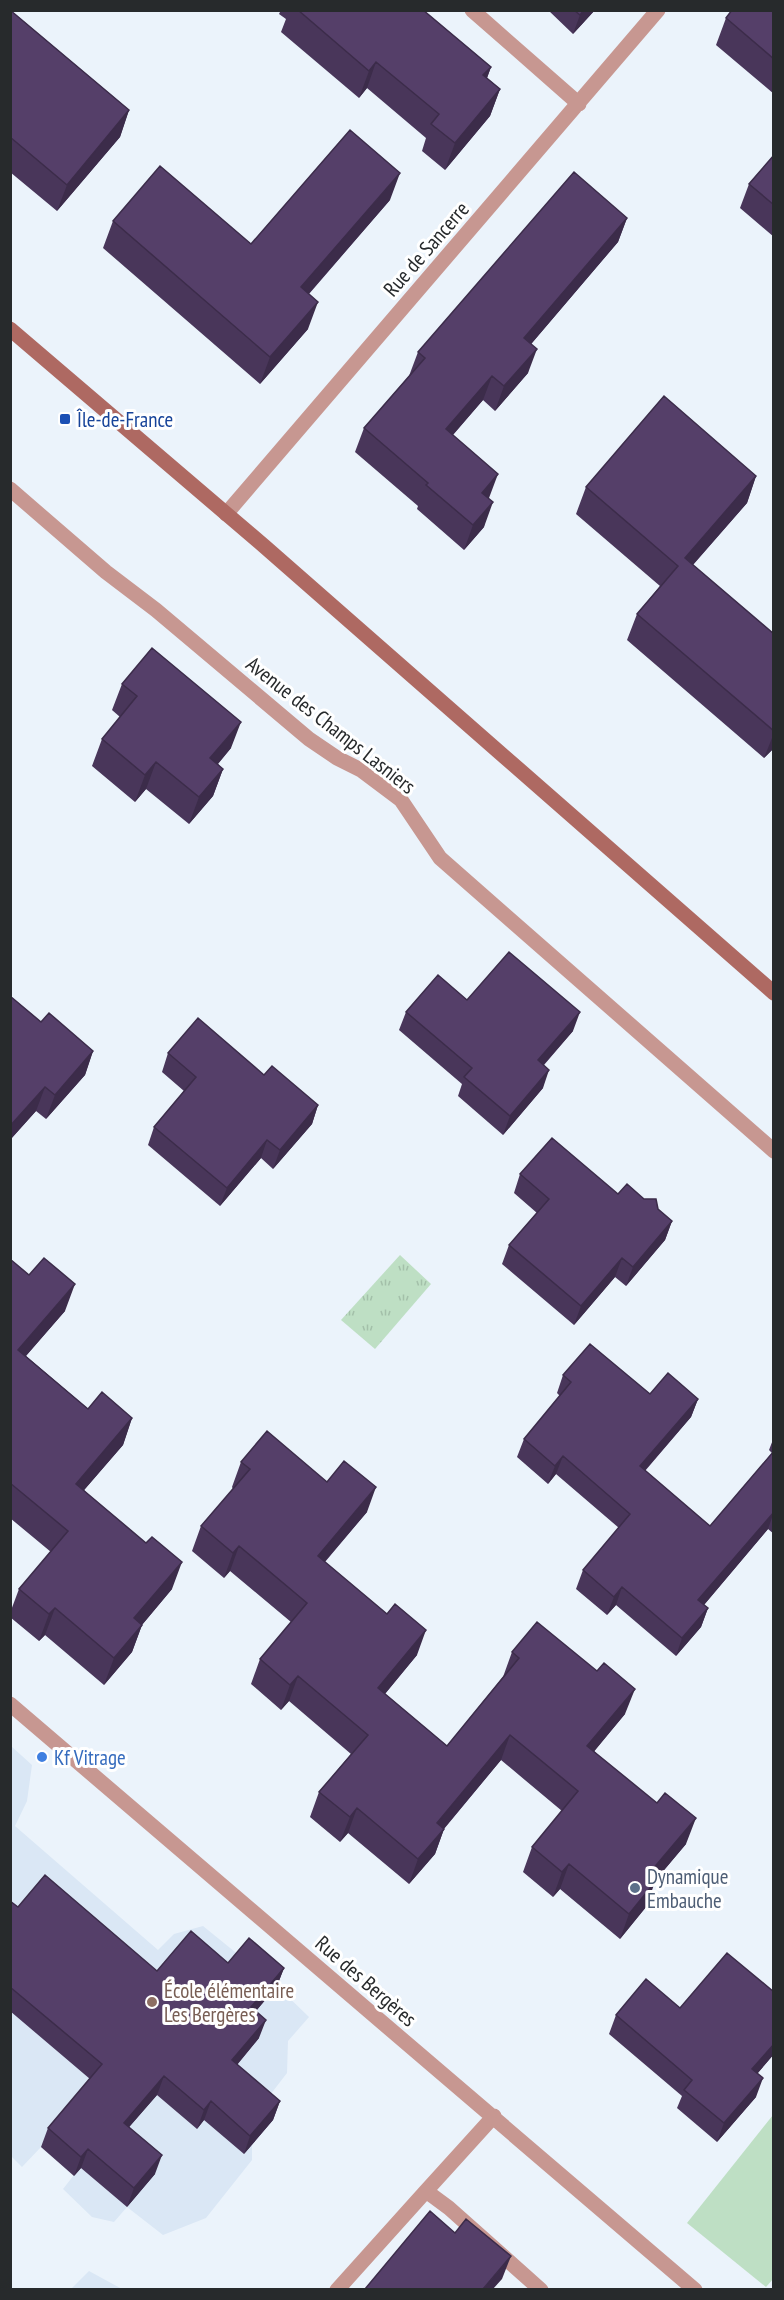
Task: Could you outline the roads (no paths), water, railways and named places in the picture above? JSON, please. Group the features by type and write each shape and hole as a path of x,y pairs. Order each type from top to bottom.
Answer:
{"street":[{"path":"472,10 579,104"},
{"name":"Rue de Sancerre","path":"226,514 658,10"},
{"path":"10,329 226,514 774,993"},
{"name":"Avenue des Champs Lasniers","path":"10,489 106,572 156,610 309,739 337,758 362,770 401,800 440,858 774,1151"},
{"name":"Rue des Bergères","path":"10,1704 695,2289"},
{"path":"337,2289 494,2116"},
{"path":"426,2191 449,2208 542,2289"}],"place":[{"name":"Île-de-France","path":"65,419"},
{"name":"Kf Vitrage","path":"42,1757"},
{"name":"Dynamique Embauche","path":"635,1888"},
{"name":"École élémentaire Les Bergères","path":"152,2002"}]}
